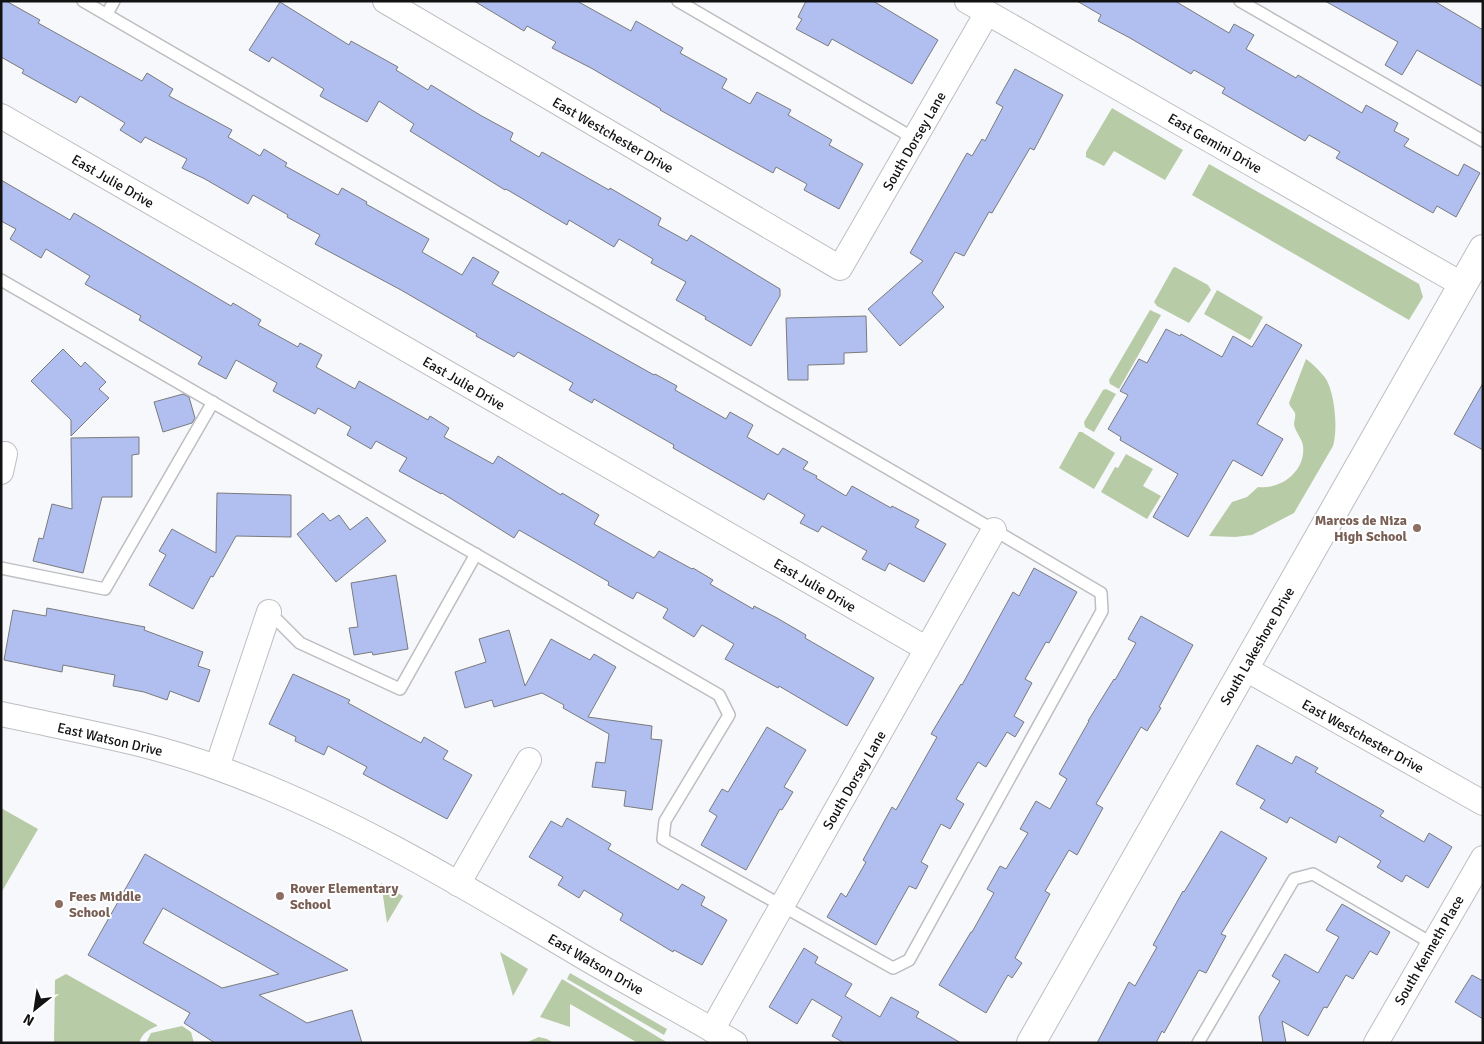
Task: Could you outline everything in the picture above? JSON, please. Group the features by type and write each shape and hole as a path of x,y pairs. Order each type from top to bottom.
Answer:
{"street":[{"name":"East Westchester Drive","path":"385,1 840,268"},
{"name":"East Gemini Drive","path":"967,1 1462,285"},
{"name":"South Dorsey Lane","path":"840,268 987,13"},
{"name":"East Julie Drive","path":"1,116 927,650"},
{"name":"South Lakeshore Drive","path":"1031,1043 1483,250"},
{"name":"South Dorsey Lane","path":"712,1030 994,530"},
{"path":"217,767 270,612"},
{"name":"East Westchester Drive","path":"1244,668 1483,804"},
{"name":"East Watson Drive","path":"1,714 161,750 217,767 276,791 354,826 735,1043"},
{"path":"458,884 529,760"},
{"name":"South Kenneth Place","path":"1376,1043 1483,858"}],"lane":[{"path":"1,280 720,695 729,715 665,821 663,839 893,968 910,960 1102,611 1100,593 83,1"},
{"path":"107,14 114,1"},
{"path":"678,1 915,139"},
{"path":"1240,1 1483,141"},
{"path":"1,568 105,589 213,402"},
{"path":"270,612 300,643 400,689 476,554"},
{"path":"1198,1043 1294,879 1312,874 1433,944"}],"green space":[{"path":"1112,108 1183,150 1165,180 1114,151 1104,166 1086,157 1086,152"},
{"path":"1209,164 1419,284 1423,297 1409,320 1192,195"},
{"path":"1175,267 1208,285 1211,290 1189,323 1157,306 1154,302"},
{"path":"1217,290 1263,317 1250,340 1204,314"},
{"path":"1150,310 1161,315 1119,389 1110,384 1109,380"},
{"path":"1306,359 1326,379 1332,394 1335,422 1333,446 1294,513 1252,535 1235,537 1209,536 1232,502 1247,497 1258,487 1267,487 1283,482 1296,471 1303,455 1303,446 1294,424 1295,413 1289,403"},
{"path":"1106,389 1116,394 1094,432 1085,427 1084,422 1103,390"},
{"path":"1079,432 1082,432 1115,453 1094,489 1059,468"},
{"path":"1126,454 1153,469 1143,486 1161,496 1147,519 1101,492 1115,467 1118,468"},
{"path":"1,808 38,829 1,893"},
{"path":"381,883 403,896 387,923"},
{"path":"500,952 528,969 513,996"},
{"path":"570,973 667,1029 664,1035 567,979"},
{"path":"66,974 157,1026 146,1032 139,1043 54,1043 55,980"},
{"path":"562,979 668,1043 638,1043 570,1004 570,1027 540,1017"},
{"path":"182,1026 191,1032 194,1043 146,1043 151,1033"},
{"path":"539,1037 547,1039 554,1043 525,1043"}],"building":[{"path":"1,1 6,1 40,20 38,23 142,81 147,73 173,89 169,96 232,130 228,137 260,156 264,149 287,163 285,166 338,195 342,188 367,202 366,204 429,239 422,252 462,275 473,257 499,272 492,284 677,386 675,390 726,419 730,412 753,425 747,437 778,455 783,448 808,462 803,469 817,476 816,478 846,496 852,486 891,508 892,506 919,520 915,527 946,544 924,582 889,563 885,571 862,559 867,551 822,526 818,532 800,523 805,515 768,493 764,500 673,448 674,445 594,399 592,403 569,390 573,383 518,352 514,357 401,290 315,244 320,235 287,217 288,215 253,195 248,204 182,168 187,159 145,137 141,143 120,130 125,123 80,96 76,103 22,73 24,70 1,57"},
{"path":"474,1 577,1 631,31 636,21 683,48 680,53 727,79 722,88 750,104 757,92 791,110 788,115 832,140 829,145 863,164 839,209 804,190 807,184 776,167 773,173 660,110 591,68 552,48 556,42 527,26 524,31"},
{"path":"806,1 873,1 938,40 912,84 832,39 828,46 796,29 802,19 798,17"},
{"path":"1077,1 1175,1 1229,33 1234,24 1254,35 1246,49 1296,78 1298,75 1362,113 1366,105 1398,123 1394,131 1409,139 1404,146 1458,176 1464,164 1480,173 1456,217 1437,206 1433,213 1336,158 1340,152 1309,135 1305,141 1222,93 1225,88 1194,70 1191,74 1098,21 1101,15"},
{"path":"1325,1 1434,1 1483,30 1483,87 1417,50 1402,75 1385,65 1398,42"},
{"path":"280,2 349,45 351,41 398,67 396,70 428,90 431,85 513,133 510,140 539,157 542,152 609,190 610,188 661,218 658,225 687,241 691,235 780,289 780,296 751,346 676,300 686,282 651,263 653,259 619,239 614,247 569,220 567,225 505,190 410,131 414,124 379,101 367,122 320,96 324,89 272,57 269,62 249,50"},
{"path":"1015,69 1063,95 1034,150 1030,148 992,213 989,212 964,256 955,252 932,293 944,307 900,346 868,309 923,261 910,253 967,153 972,156 982,139 985,141 1003,107 996,103"},
{"path":"1,180 70,220 74,213 231,306 233,303 261,320 258,325 298,347 300,343 322,355 316,367 355,389 359,381 428,420 430,416 449,428 444,437 493,464 498,456 561,495 562,493 599,515 594,524 654,558 659,551 693,568 713,580 710,584 753,609 754,606 777,618 806,635 805,638 874,678 847,726 779,686 778,688 725,659 734,644 702,625 694,637 663,618 668,609 637,592 633,599 608,585 609,582 519,530 514,538 442,493 399,471 407,458 376,441 371,449 347,435 351,427 318,408 315,414 273,391 277,383 236,360 226,379 198,364 202,357 139,320 141,316 85,284 90,276 46,249 41,258 10,239 16,229 1,221"},
{"path":"866,316 867,352 844,353 844,364 808,365 808,380 788,380 786,318"},
{"path":"1266,324 1302,345 1257,424 1283,439 1262,476 1233,460 1188,537 1153,517 1178,474 1120,440 1121,437 1108,429 1128,395 1120,391 1139,359 1147,363 1166,329 1180,336 1181,334 1222,357 1233,336 1252,347"},
{"path":"63,349 81,367 85,362 106,382 99,389 109,398 71,436 71,420 31,381"},
{"path":"1483,383 1483,450 1454,434"},
{"path":"183,394 189,397 195,418 192,423 163,432 154,402"},
{"path":"139,437 139,454 132,455 132,497 102,497 83,573 33,561 39,538 43,539 52,504 72,509 71,438"},
{"path":"217,493 291,495 291,537 236,536 193,609 149,585 166,555 159,551 172,529 216,553"},
{"path":"323,513 330,521 339,515 350,530 367,517 386,541 336,582 297,534"},
{"path":"1034,568 1077,592 1049,643 1046,642 1025,679 1032,683 1014,716 1024,722 1015,737 1007,732 986,767 978,762 956,799 964,804 950,829 941,824 921,862 928,866 916,889 909,886 876,945 827,917 841,893 846,897 866,862 863,860 892,807 896,810 937,737 931,734 962,685 1013,592 1019,596"},
{"path":"396,575 408,649 373,655 372,652 354,655 349,628 358,627 351,583"},
{"path":"47,608 145,627 144,630 203,652 198,666 210,670 199,702 170,691 167,700 144,692 113,686 115,675 63,665 62,672 4,660 13,610 46,616"},
{"path":"1141,616 1193,645 1147,731 1141,727 1096,804 1103,808 1077,855 1069,850 1045,891 1050,894 1015,958 1022,963 1012,978 1008,975 986,1013 939,985 994,893 987,889 1000,866 1006,869 1028,833 1020,829 1036,801 1050,809 1067,779 1059,774 1088,721 1115,680 1136,643 1128,639"},
{"path":"509,630 525,686 551,639 590,660 594,654 616,667 588,717 652,726 651,739 662,740 652,810 624,806 626,791 592,787 596,762 605,763 609,734 563,708 564,705 542,693 494,707 492,700 465,708 455,672 486,662 479,639"},
{"path":"293,674 350,700 348,703 421,743 424,737 448,751 443,759 472,775 447,819 363,774 367,767 328,746 324,755 295,741 296,737 269,724"},
{"path":"767,727 806,750 784,787 793,792 782,810 780,809 746,870 701,845 717,816 709,811 722,789 728,792"},
{"path":"1257,745 1292,764 1296,756 1318,768 1315,772 1384,811 1380,816 1424,842 1429,833 1452,847 1428,888 1406,875 1402,882 1377,867 1381,861 1339,836 1336,843 1290,817 1287,823 1260,808 1265,800 1236,784"},
{"path":"567,818 611,844 608,849 678,890 682,884 705,897 701,905 727,920 702,965 674,950 673,952 620,920 623,914 584,890 579,898 558,885 563,877 529,857 551,821 562,827"},
{"path":"1221,831 1267,858 1221,934 1226,936 1206,973 1199,970 1164,1033 1162,1031 1156,1043 1097,1043 1129,982 1135,986 1157,947 1153,945 1183,891"},
{"path":"145,854 348,970 259,995 307,1023 352,1010 362,1043 215,1043 184,1023 190,1013 88,955","holes":["163,908 279,974 222,988 143,943"]},
{"path":"1342,904 1390,932 1377,955 1370,951 1353,979 1346,975 1327,1008 1324,1007 1308,1036 1282,1021 1286,1043 1263,1043 1259,1017 1280,981 1272,976 1285,954 1318,973 1339,937 1326,930"},
{"path":"804,948 818,957 815,963 852,984 845,996 880,1017 891,997 919,1012 916,1017 961,1043 844,1043 832,1036 842,1017 812,999 797,1024 769,1007"},
{"path":"1472,975 1483,981 1483,1019 1455,1002"}],"place":[{"name":"Marcos de Niza High School","path":"1417,528"},
{"name":"Rover Elementary School","path":"280,896"},
{"name":"Fees Middle School","path":"59,904"}]}
